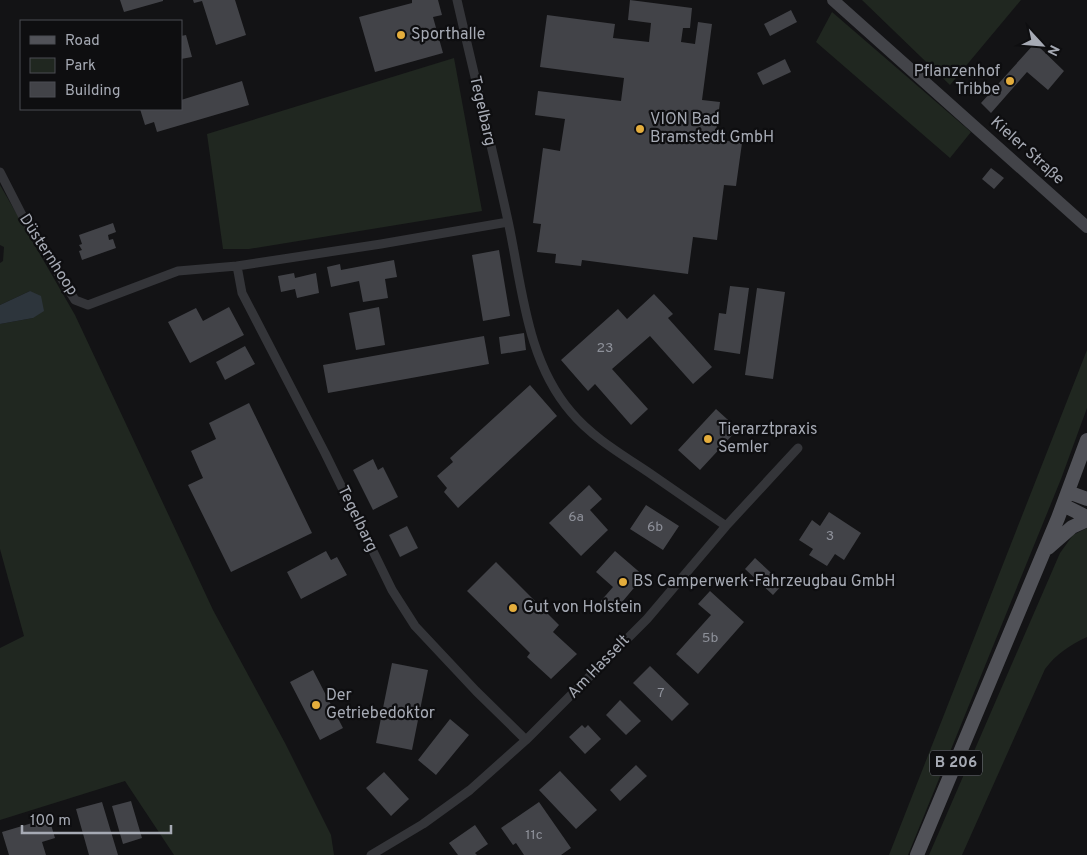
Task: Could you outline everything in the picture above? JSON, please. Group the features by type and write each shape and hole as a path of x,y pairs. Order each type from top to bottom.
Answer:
{"main road":[{"name":"B 206","path":"917,855 1066,498 1087,440"},
{"path":"1066,498 1087,499"},
{"path":"1043,552 1072,527 1087,519 1066,498"}],"street":[{"name":"Tegelbarg","path":"456,0 508,222 526,314 541,363 556,392 571,412 614,450 726,526"},
{"name":"Kieler Straße","path":"833,0 1087,227"},
{"name":"Düsternhoop","path":"0,172 22,215 75,300 88,305 178,271 237,266"},
{"path":"237,266 508,222"},
{"name":"Tegelbarg","path":"237,266 242,293 325,453 392,590 416,626 476,691 526,740"},
{"name":"Am Hasselt","path":"372,855 423,824 470,790 526,740 646,618 726,526 798,448"}],"green space":[{"path":"862,0 1021,0 950,85"},
{"path":"832,12 971,132 950,158 816,42"},
{"path":"454,58 482,211 249,249 223,249 207,134"},
{"path":"0,185 75,315 213,610 285,743 331,835 334,855 174,855 125,781 0,820 0,648 24,636 0,549 0,324 33,318 30,291 0,305 0,263 3,261 4,247 0,245"},
{"path":"1087,350 1087,408 1061,479 908,855 889,855"},
{"path":"1087,528 1087,637 1064,650 1045,669 962,855 929,855 1060,553 1073,535"}],"shaded area":[{"path":"30,291 41,296 44,311 33,318 0,324 0,305"}],"building":[{"path":"120,0 163,0 163,1 124,12"},
{"path":"193,0 235,0 246,35 216,45 202,1 194,3"},
{"name":"Sporthalle","path":"412,0 438,0 442,15 433,17 443,53 375,72 359,17 412,3"},
{"name":"VION Bad Bramstedt GmbH","path":"630,0 692,8 690,28 683,28 681,42 695,44 698,22 712,24 702,100 720,102 715,139 742,143 736,186 724,185 717,240 693,237 688,274 582,260 581,266 555,263 556,254 537,252 541,224 533,223 543,148 560,151 565,119 535,115 538,91 621,101 624,78 540,67 547,15 615,24 613,38 649,42 651,23 628,20"},
{"path":"791,10 797,22 770,36 764,24"},
{"path":"186,35 192,57 182,59 182,36"},
{"name":"Pflanzenhof Tribbe","path":"1035,43 1064,71 1048,90 1027,72 991,113 981,103"},
{"path":"785,59 791,72 763,85 757,73"},
{"path":"242,81 249,105 157,132 154,122 145,125 140,110 182,110 182,100"},
{"path":"991,168 1004,178 994,189 982,179"},
{"path":"113,223 116,232 108,235 109,240 113,239 116,248 82,260 79,251 82,250 79,245 82,244 79,235"},
{"path":"499,250 510,316 483,321 472,255"},
{"path":"394,260 397,277 385,279 388,298 363,302 359,281 331,287 327,267 340,264 341,270"},
{"path":"294,273 295,278 316,273 319,293 297,298 295,289 281,292 278,276"},
{"path":"730,286 749,288 740,354 714,350 719,313 726,314"},
{"path":"757,288 785,292 773,379 745,375"},
{"path":"654,294 673,314 668,318 712,367 693,384 650,336 612,369 648,409 631,425 595,384 588,391 561,360 618,309 627,319"},
{"path":"229,307 244,335 190,363 168,322 196,308 203,321"},
{"path":"379,307 385,345 356,350 349,313"},
{"path":"524,333 526,350 501,354 499,337"},
{"path":"484,336 489,364 328,393 323,365"},
{"path":"245,346 255,364 225,380 216,362"},
{"path":"530,385 557,416 458,508 444,492 447,488 437,476 453,462 450,458"},
{"path":"249,403 312,533 231,572 188,485 203,478 191,451 216,439 209,423"},
{"name":"Tierarztpraxis Semler","path":"716,409 738,429 700,470 678,450"},
{"path":"373,459 378,470 383,467 398,497 373,510 353,470"},
{"path":"589,485 602,499 590,510 608,530 581,556 549,523"},
{"path":"646,505 679,526 663,550 630,529"},
{"path":"829,512 861,533 844,560 835,554 827,566 809,555 813,549 799,540 812,520 820,526"},
{"path":"407,526 418,548 400,557 389,535"},
{"path":"326,551 331,560 337,557 347,575 301,599 287,572"},
{"name":"BS Camperwerk-Fahrzeugbau GmbH","path":"615,551 644,576 612,614 599,603 613,587 596,572"},
{"path":"755,558 783,584 773,595 745,569"},
{"name":"Gut von Holstein","path":"496,562 559,625 553,632 577,654 551,679 527,657 530,653 467,591"},
{"path":"710,591 744,622 698,674 676,654 711,615 698,604"},
{"path":"392,663 428,670 412,750 376,743"},
{"path":"650,666 689,704 672,721 633,683"},
{"name":"Der Getriebedoktor","path":"313,670 343,728 320,740 290,682"},
{"path":"620,700 641,721 626,735 606,715"},
{"path":"450,719 469,735 436,775 418,760"},
{"path":"582,725 585,728 588,725 601,739 585,754 569,737"},
{"path":"636,765 647,776 620,801 610,790"},
{"path":"560,771 597,810 576,829 539,790"},
{"path":"384,772 409,799 391,816 366,788"},
{"path":"131,801 142,838 123,844 112,806"},
{"path":"102,802 118,855 89,855 76,809"},
{"path":"539,802 571,848 561,855 524,855 516,843 513,845 501,828"},
{"path":"49,818 55,838 42,842 46,855 9,855 2,832"},
{"path":"475,825 488,844 475,853 477,855 458,855 449,843"}],"place":[{"name":"Sporthalle","path":"401,35"},
{"name":"Pflanzenhof Tribbe","path":"1010,81"},
{"name":"VION Bad Bramstedt GmbH","path":"640,129"},
{"name":"Tierarztpraxis Semler","path":"708,439"},
{"name":"BS Camperwerk-Fahrzeugbau GmbH","path":"623,582"},
{"name":"Gut von Holstein","path":"513,608"},
{"name":"Der Getriebedoktor","path":"316,705"}]}
